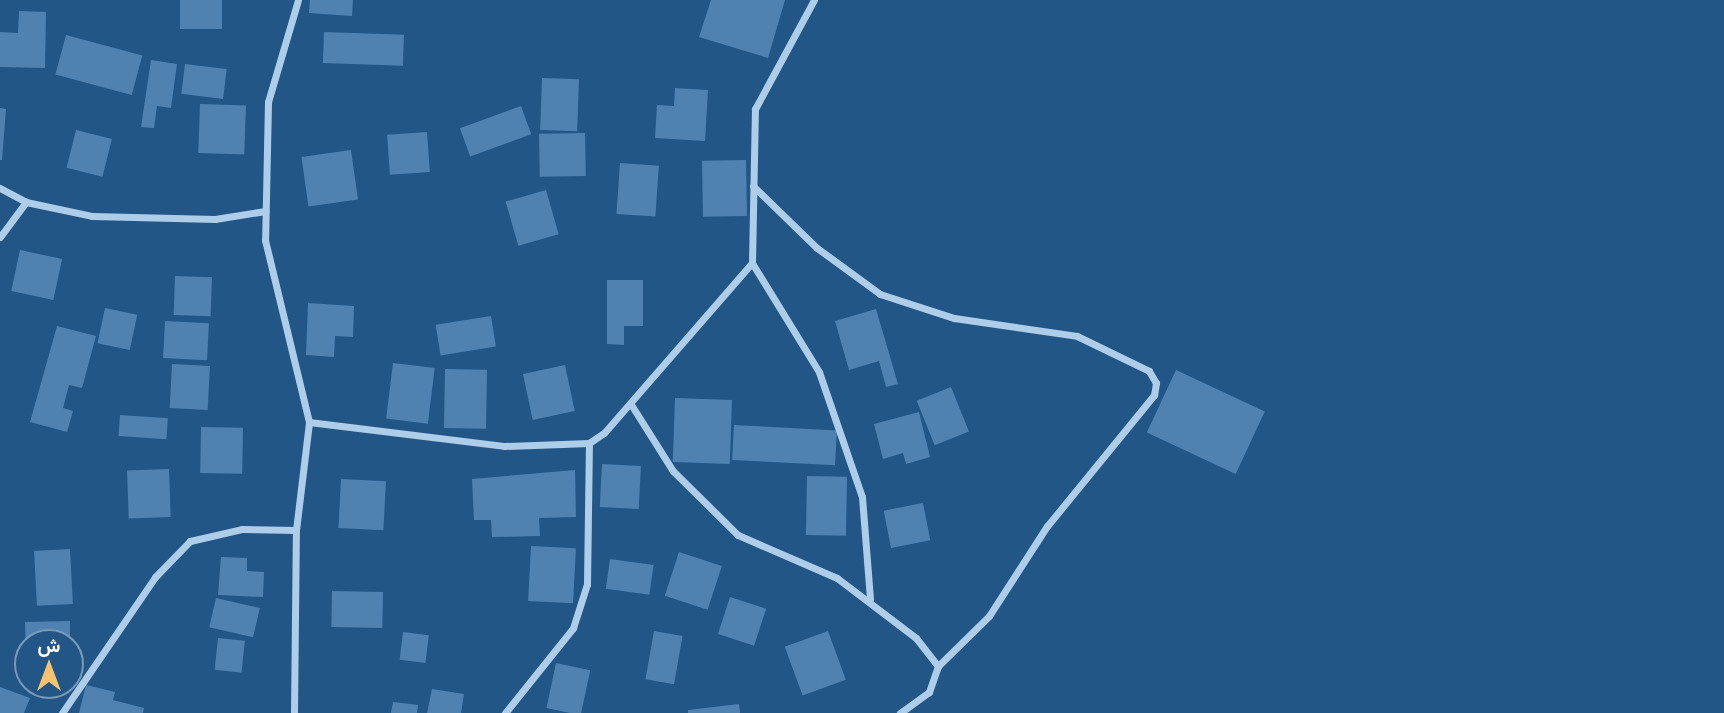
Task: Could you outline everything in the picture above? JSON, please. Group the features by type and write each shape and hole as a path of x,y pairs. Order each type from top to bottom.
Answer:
{"street":[{"path":"294,713 296,530 309,422 265,240 265,211 268,102 298,0"},
{"path":"814,0 755,108 752,263 819,372 862,497 870,599"},
{"path":"753,186 817,248 880,294 954,318 1077,336 1149,370 1156,383 1154,395 1047,526 989,616 938,666 929,692 900,713"},
{"path":"0,187 26,202 146,219 265,211"},
{"path":"0,237 26,202"},
{"path":"309,422 504,446 589,443 632,406 752,263"},
{"path":"632,406 673,471 738,535 870,599 938,666"},
{"path":"505,713 573,628 587,584 589,443"},
{"path":"62,713 169,558 190,541 242,529 296,530"}],"building":[{"path":"180,0 222,0 222,29 180,29"},
{"path":"310,0 353,0 352,16 309,13"},
{"path":"711,0 785,0 768,58 699,37"},
{"path":"19,11 46,12 45,68 0,67 0,32 18,33"},
{"path":"324,32 404,35 403,66 323,63"},
{"path":"66,35 142,55 132,95 55,75"},
{"path":"151,60 177,64 171,108 157,106 154,128 141,127"},
{"path":"185,64 227,69 223,99 181,94"},
{"path":"542,78 579,79 577,131 540,130"},
{"path":"675,88 708,90 705,141 655,138 657,105 674,106"},
{"path":"200,104 246,106 244,155 198,153"},
{"path":"521,106 531,134 470,156 460,128"},
{"path":"0,108 6,109 2,160 0,160"},
{"path":"76,130 112,139 102,177 67,168"},
{"path":"427,132 430,172 390,175 387,135"},
{"path":"585,133 586,176 540,177 539,134"},
{"path":"351,150 358,200 308,206 301,157"},
{"path":"746,160 747,216 703,217 702,161"},
{"path":"620,163 659,166 655,217 616,214"},
{"path":"546,190 559,234 518,246 506,202"},
{"path":"20,250 62,259 53,300 11,291"},
{"path":"175,276 212,277 211,316 174,315"},
{"path":"607,280 643,280 643,326 624,326 624,345 607,344"},
{"path":"308,303 354,306 353,337 335,336 334,357 306,355"},
{"path":"105,308 137,315 130,350 98,343"},
{"path":"876,309 898,384 886,387 879,361 849,370 835,321"},
{"path":"491,316 496,347 441,355 436,325"},
{"path":"165,321 209,323 207,360 163,358"},
{"path":"57,326 96,336 82,388 69,385 63,408 73,411 67,432 30,422"},
{"path":"393,363 435,368 428,424 386,419"},
{"path":"172,364 210,366 208,410 170,408"},
{"path":"565,365 575,411 533,420 523,374"},
{"path":"445,369 487,370 486,429 444,428"},
{"path":"1176,370 1265,411 1236,474 1147,433"},
{"path":"951,387 969,432 935,445 917,401"},
{"path":"675,398 732,400 730,464 673,462"},
{"path":"919,412 930,457 906,464 903,453 883,459 874,424"},
{"path":"120,415 168,418 166,439 119,436"},
{"path":"734,425 837,430 835,465 732,460"},
{"path":"201,427 243,428 242,474 200,473"},
{"path":"602,464 641,466 639,509 600,507"},
{"path":"169,469 171,517 129,518 127,470"},
{"path":"575,470 576,517 539,518 540,536 492,537 491,520 474,520 472,479"},
{"path":"807,476 847,477 846,536 806,535"},
{"path":"341,479 386,481 383,530 338,528"},
{"path":"923,503 930,540 891,548 884,511"},
{"path":"531,546 576,548 573,603 528,601"},
{"path":"70,549 73,604 37,606 34,551"},
{"path":"679,552 722,566 708,610 665,596"},
{"path":"221,557 247,558 247,571 264,572 263,597 218,595"},
{"path":"610,559 654,565 649,595 606,589"},
{"path":"332,591 383,592 382,628 331,627"},
{"path":"730,597 766,609 754,646 718,634"},
{"path":"216,598 260,608 253,637 209,627"},
{"path":"70,621 70,629 25,629 25,622"},
{"path":"654,631 683,636 674,684 645,679"},
{"path":"828,631 846,680 803,696 785,647"},
{"path":"403,632 429,635 425,663 400,660"},
{"path":"218,638 245,641 242,673 215,670"},
{"path":"556,663 590,670 581,713 546,708"},
{"path":"86,685 115,692 113,700 144,708 143,713 79,713"},
{"path":"0,687 14,692 14,699 30,699 24,713 0,713"},
{"path":"432,689 464,694 461,713 427,713"},
{"path":"393,702 418,705 417,713 391,713"},
{"path":"739,704 740,713 688,713 688,710"}]}
